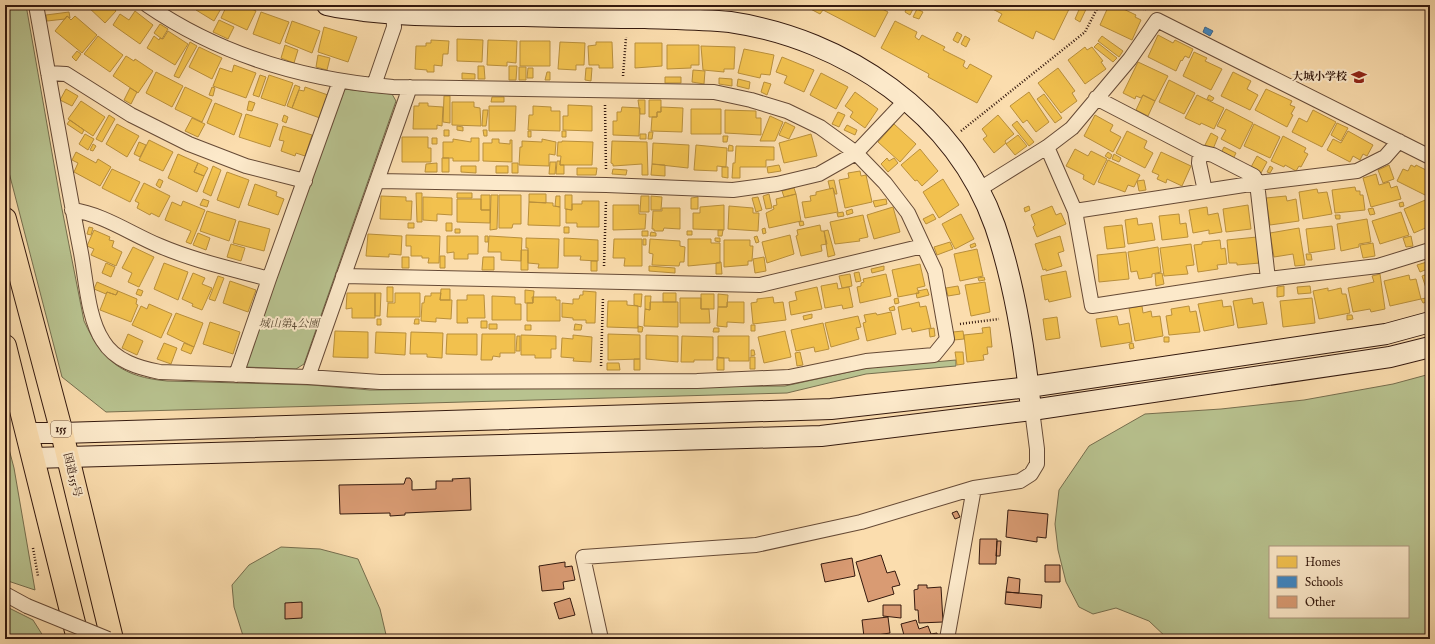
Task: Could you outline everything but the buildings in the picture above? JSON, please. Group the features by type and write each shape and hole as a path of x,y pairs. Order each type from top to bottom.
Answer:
{"highway":[{"name":"国道155号","path":"5,219 62,433 112,639"},
{"path":"5,346 78,639"}],"street":[{"path":"36,5 72,210 94,321 103,342 111,350 137,368 160,372 308,377 380,382 601,380 697,381 789,377 866,360 934,355 946,340 935,271 908,213 886,183 856,153 820,127 787,111 751,100 714,92 410,87 340,81 280,67 244,56 195,35 147,5"},
{"path":"327,5 393,10 677,12 782,33 830,51 873,74 906,100 948,142 965,165 994,224 1009,273 1029,387 1037,449 1037,464 1031,474 1020,481 974,488 861,522 756,545 583,557 601,639"},
{"path":"374,85 394,27 393,10"},
{"path":"978,190 1048,147 1072,128 1130,59 1157,20 1430,157"},
{"path":"48,73 66,74 131,115 189,144 246,166 305,181"},
{"path":"236,375 340,81"},
{"path":"308,377 410,87"},
{"path":"1096,98 1200,152 1213,155 1254,176 1257,183 1268,279"},
{"path":"377,181 606,185 733,190 777,184 819,174 856,153 906,100"},
{"path":"1075,211 1257,183 1357,171 1385,157 1399,141"},
{"path":"1048,147 1075,211 1092,306 1268,279 1378,266 1430,250"},
{"path":"1200,152 1199,163 1205,191"},
{"path":"72,210 88,212 161,247 217,265 269,279"},
{"path":"343,276 760,286 923,246"},
{"path":"27,433 831,409 1029,387 1386,334 1430,322"},
{"path":"33,458 821,436 1032,410 1390,357 1430,347"},
{"path":"947,639 974,488"},
{"path":"5,594 27,606 108,639"}],"path":[{"path":"961,132 1085,32 1099,5"},
{"path":"622,90 626,34"},
{"path":"601,380 606,185 605,90"},
{"path":"944,327 999,319"}],"green space":[{"path":"5,5 26,5 61,204 84,321 91,335 107,357 116,365 138,376 167,381 312,385 370,390 785,386 867,368 956,360 956,366 866,374 787,393 106,412 62,377 5,157"},
{"name":"城山第4公園","path":"343,89 392,94 396,101 304,364 296,369 245,367"},
{"path":"1430,374 1430,639 1168,639 1149,621 1116,608 1093,614 1079,607 1066,582 1058,550 1055,524 1059,490 1089,446 1145,414 1221,409 1304,400 1393,384"},
{"path":"5,434 14,468 35,590 5,580"},
{"path":"281,547 320,549 358,559 380,609 387,639 244,639 234,607 232,585 249,565"},
{"path":"5,606 33,620 45,639 5,639"}],"place":[{"name":"大城小学校","path":"1359,77"}]}
